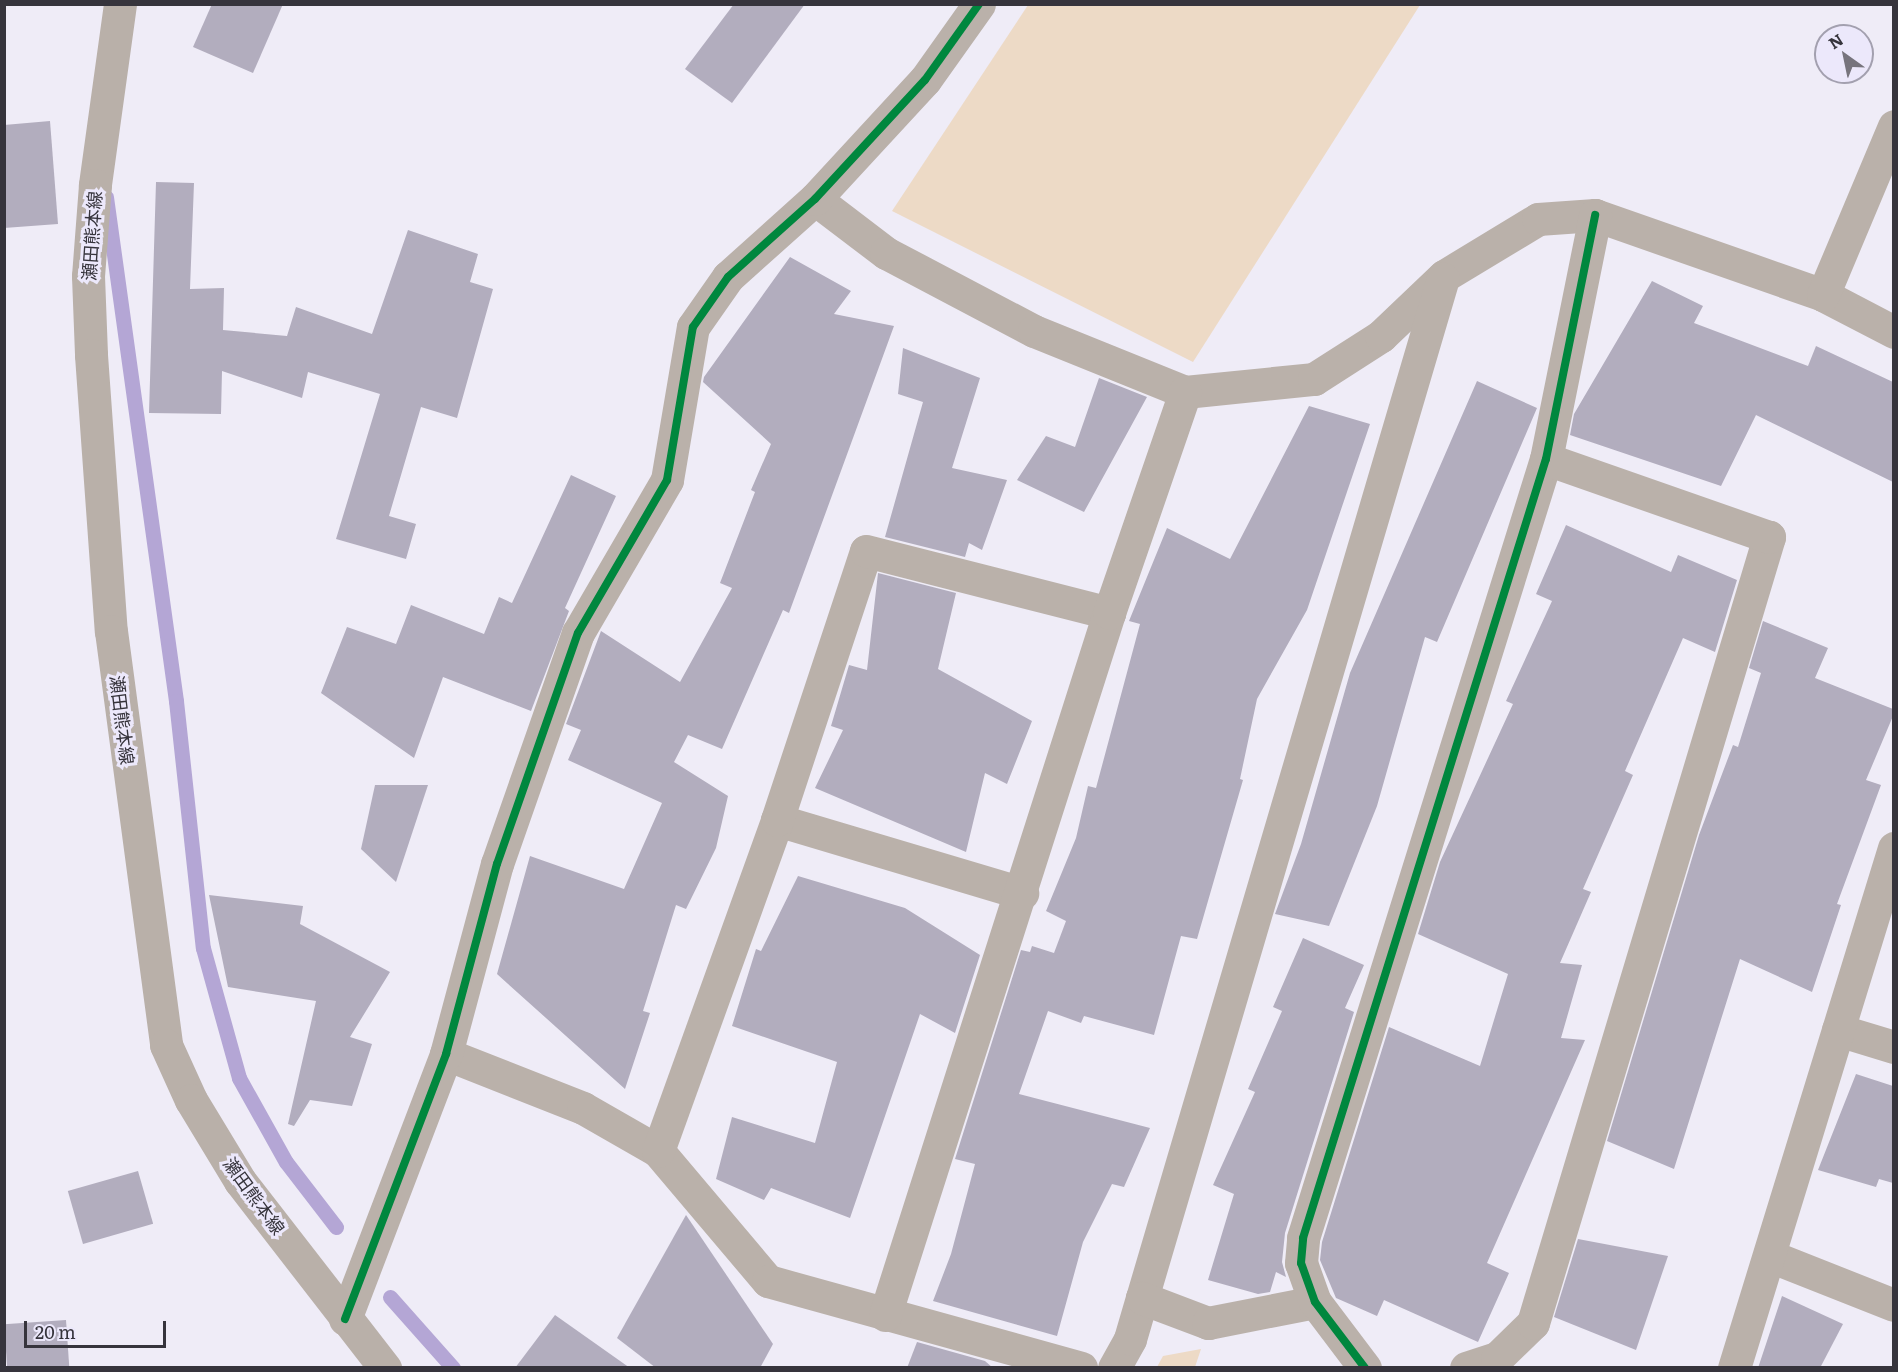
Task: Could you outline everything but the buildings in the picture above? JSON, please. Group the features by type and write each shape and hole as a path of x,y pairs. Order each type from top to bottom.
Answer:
{"main road":[{"name":"瀬田熊本線","path":"120,4 95,185 88,276 91,355 111,631 166,1045 191,1100 240,1181 385,1368"}],"street":[{"path":"345,1319 446,1053 497,864 578,633 667,480 693,327 729,277 815,199 925,80 979,4"},
{"path":"1823,295 1893,126"},
{"path":"815,199 886,253 1034,331 1185,392 1314,379 1381,336 1444,276 1538,219 1595,214 1823,295 1893,332"},
{"path":"1365,1368 1315,1302 1301,1263 1304,1238 1546,459 1595,214"},
{"path":"1114,1368 1130,1339 1444,276"},
{"path":"885,1315 1110,614 1185,392"},
{"path":"1466,1368 1497,1358 1533,1323 1769,537 1546,459"},
{"path":"658,1151 777,820 866,551 1110,614"},
{"path":"777,820 1022,893"},
{"path":"1734,1368 1893,848"},
{"path":"1838,1030 1893,1047"},
{"path":"446,1053 583,1108 658,1151 768,1281 1081,1368"},
{"path":"1770,1256 1893,1305"},
{"path":"1142,1298 1208,1323 1315,1302"}],"shaded area":[{"path":"1028,5 1420,5 1193,362 892,211"},
{"path":"1201,1349 1195,1367 1157,1367 1163,1356"}],"waterway":[{"path":"106,197 176,701 203,948 239,1078 286,1162 336,1227"},
{"path":"390,1297 453,1368"}],"cycle path":[{"path":"345,1319 446,1054 497,864 578,633 667,480 693,327 728,277 815,199 925,80 979,4"},
{"path":"1365,1368 1315,1302 1301,1263 1303,1238 1546,459 1595,215"}]}
